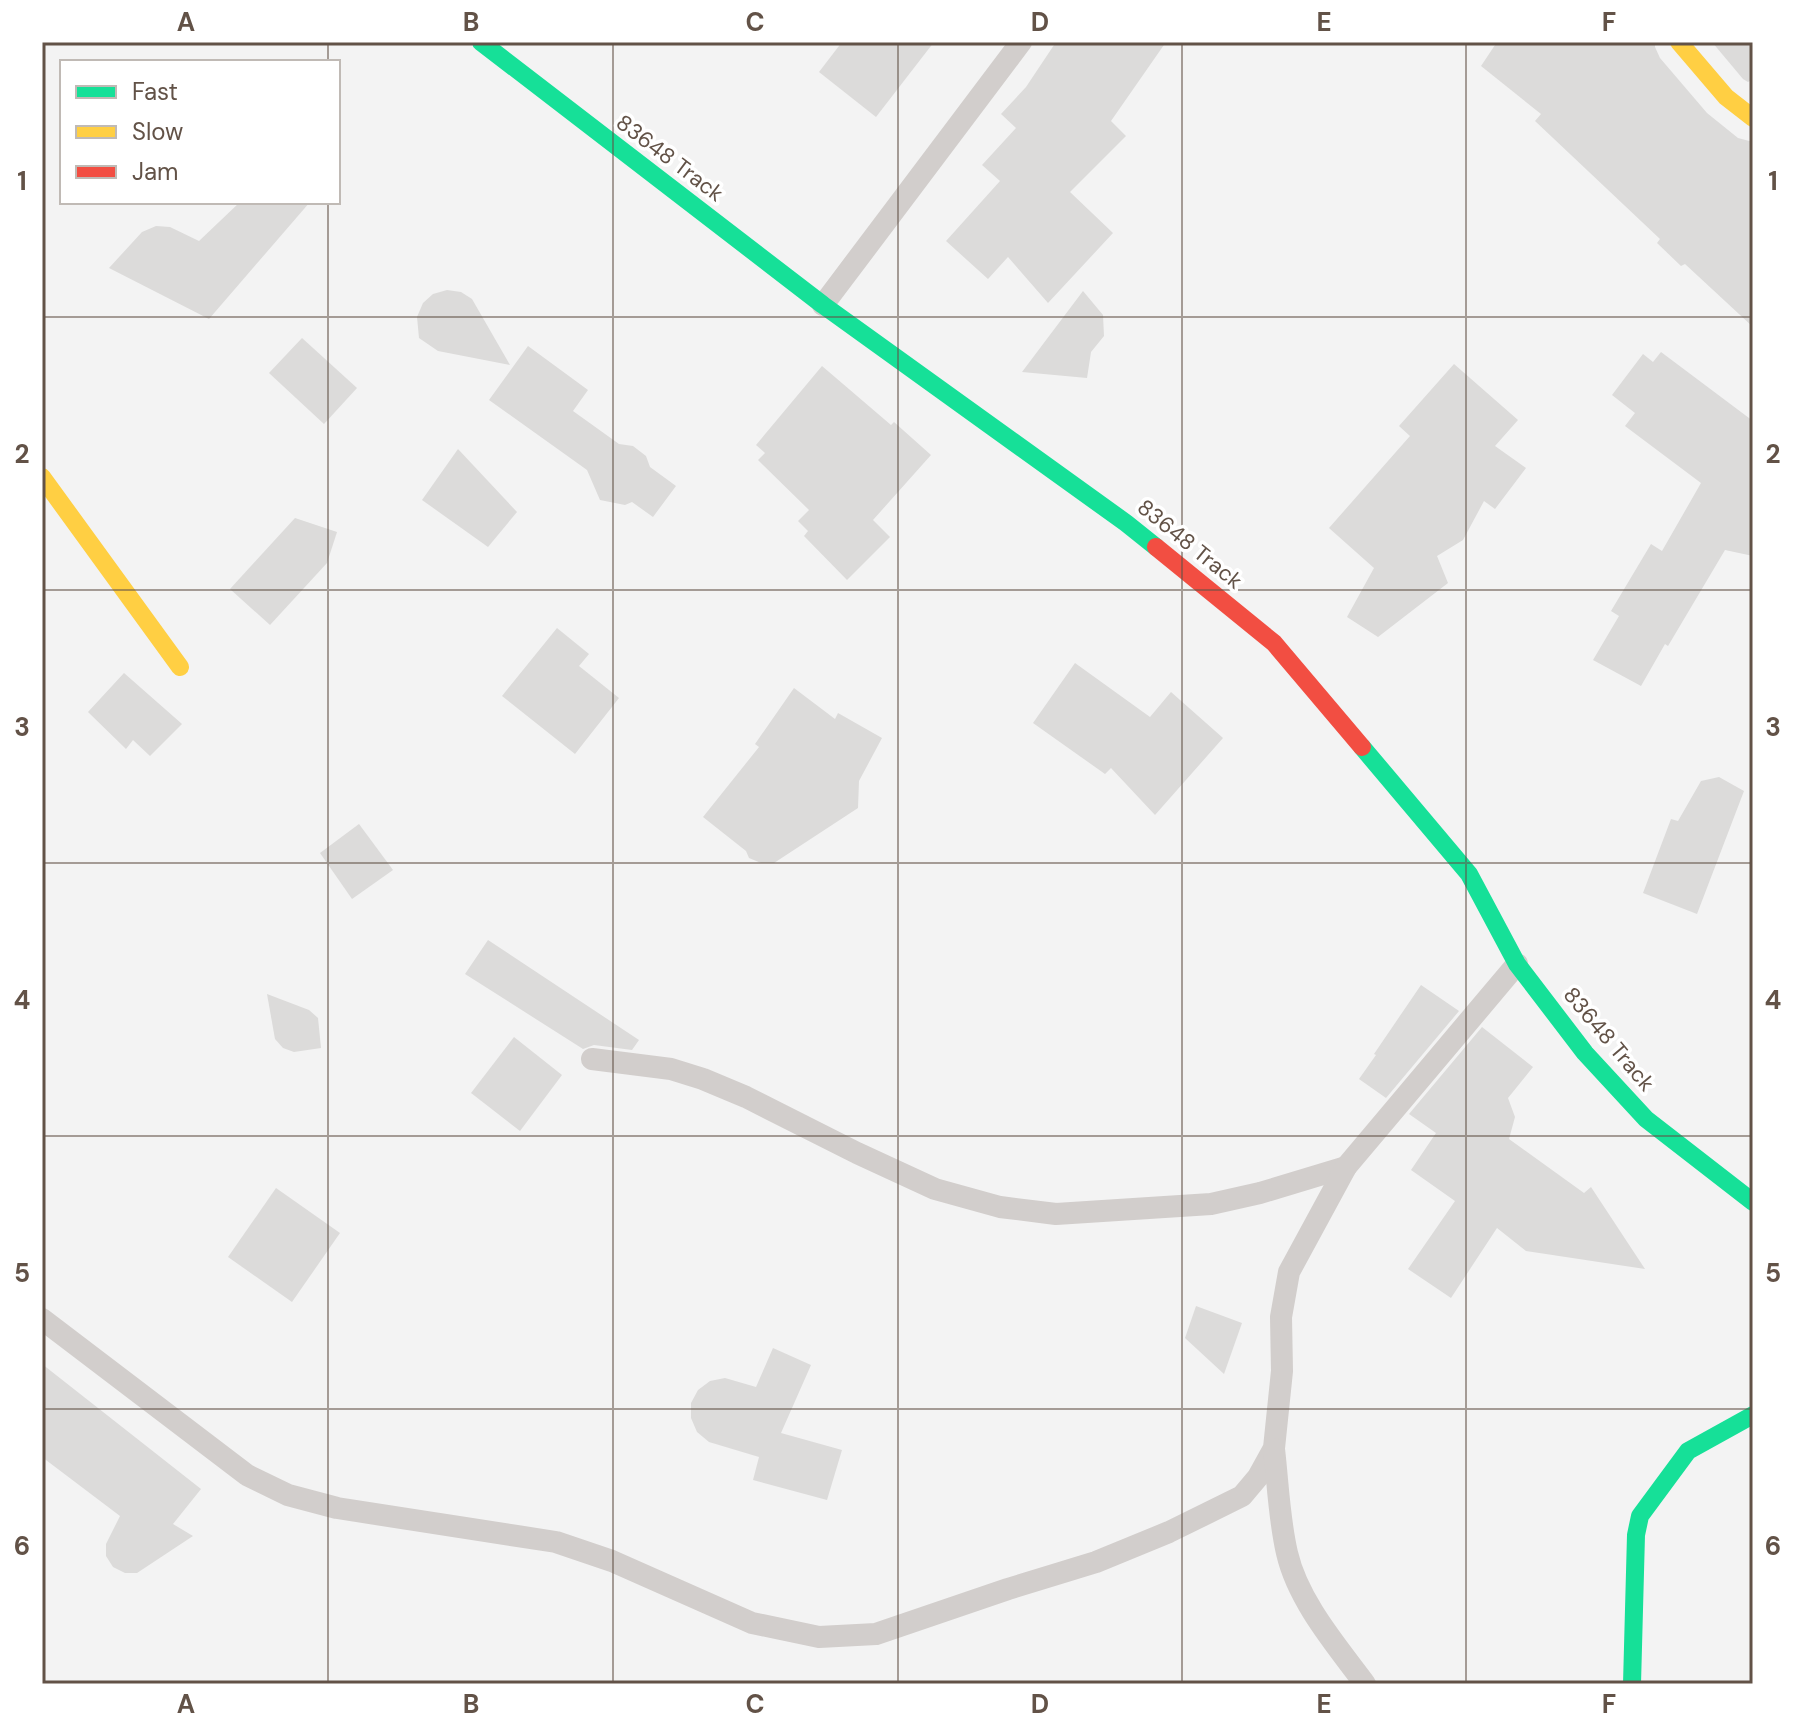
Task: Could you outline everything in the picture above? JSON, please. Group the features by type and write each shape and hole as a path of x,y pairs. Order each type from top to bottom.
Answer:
{"street":[{"name":"83648 Track","path":"481,42 823,305 1126,523 1274,643 1469,874 1517,964 1585,1053 1646,1119 1753,1202"},
{"path":"1679,42 1726,97 1753,118"},
{"path":"42,477 180,667"},
{"path":"1632,1684 1636,1535 1640,1516 1688,1451 1753,1415"}],"lane":[{"path":"823,305 1021,42"},
{"path":"1365,1684 1320,1624 1301,1590 1287,1554 1274,1448 1282,1371 1281,1317 1289,1272 1346,1167 1517,964"},
{"path":"592,1059 671,1069 703,1079 935,1189 1000,1207 1056,1214 1211,1204 1346,1167"},
{"path":"42,1319 247,1475 288,1495 337,1508 556,1542 612,1561 752,1623 819,1637 876,1634 1096,1562 1169,1532 1242,1496 1258,1477 1274,1448"}],"building":[{"path":"842,42 934,42 876,117 819,72"},
{"path":"1056,42 1166,42 1111,121 1126,136 1070,192 1113,233 1048,303 1008,257 988,279 946,241 1000,181 982,165 1016,128 1001,114 1026,87"},
{"path":"1497,42 1655,42 1660,58 1707,113 1738,138 1753,142 1753,327 1685,264 1681,266 1657,243 1660,239 1535,121 1541,114 1481,66"},
{"path":"1712,42 1753,42 1753,79 1748,82 1743,79"},
{"path":"238,204 308,204 209,319 109,268 142,232 156,226 170,227 199,241"},
{"path":"447,290 461,292 472,299 510,365 438,351 419,338 417,317 423,303 433,294"},
{"path":"1083,291 1103,315 1104,336 1091,352 1087,378 1022,372"},
{"path":"302,338 357,388 324,424 269,373"},
{"path":"528,346 588,390 573,411 619,444 633,446 646,456 650,467 676,486 653,517 632,502 625,505 600,500 587,470 489,400"},
{"path":"1661,352 1753,421 1753,556 1725,550 1641,686 1593,660 1619,616 1611,611 1651,544 1662,551 1701,483 1625,426 1635,413 1612,395 1643,354 1653,362"},
{"path":"1454,364 1518,420 1495,446 1526,468 1495,509 1484,501 1463,540 1437,556 1448,583 1378,637 1347,617 1374,568 1329,528 1410,436 1399,426"},
{"path":"822,366 931,455 873,520 890,537 847,580 804,536 808,531 798,521 809,510 758,460 765,453 756,445"},
{"path":"458,449 517,512 488,547 422,500"},
{"path":"295,518 337,532 327,563 270,625 230,589"},
{"path":"557,628 589,654 579,666 619,698 575,754 502,696"},
{"path":"1075,663 1150,717 1171,692 1223,738 1155,815 1111,768 1105,774 1033,723"},
{"path":"124,673 182,724 150,756 133,740 126,749 88,712"},
{"path":"794,688 835,719 838,713 882,738 859,781 858,808 774,863 761,863 749,858 746,851 703,817 759,747 755,744"},
{"path":"1719,777 1744,791 1697,914 1643,893 1671,819 1678,821 1701,781"},
{"path":"359,824 393,870 352,899 320,853"},
{"path":"488,940 639,1040 632,1050 594,1045 583,1049 465,974"},
{"path":"1421,985 1459,1011 1386,1098 1359,1079"},
{"path":"267,994 309,1010 318,1018 321,1048 294,1052 283,1048 275,1039"},
{"path":"1482,1027 1533,1067 1508,1098 1515,1117 1509,1139 1584,1193 1591,1187 1645,1269 1526,1251 1497,1228 1451,1298 1408,1269 1455,1201 1411,1170 1436,1133 1409,1114"},
{"path":"514,1037 562,1075 520,1131 471,1093"},
{"path":"276,1188 340,1233 292,1302 228,1257"},
{"path":"1196,1306 1242,1323 1224,1374 1185,1338"},
{"path":"773,1348 811,1365 781,1433 842,1450 827,1500 753,1480 759,1457 709,1442 697,1432 691,1418 691,1403 698,1390 710,1381 725,1378 756,1387"},
{"path":"42,1364 201,1489 173,1524 193,1536 137,1573 125,1573 113,1567 106,1556 106,1544 120,1516 42,1457"}],"traffic: fast":[{"path":"481,42 823,305 1156,547"},
{"path":"1362,747 1469,874 1517,964 1585,1053 1646,1119 1753,1202"},
{"path":"1632,1684 1636,1535 1640,1516 1688,1451 1753,1415"}],"traffic: slow":[{"path":"1679,42 1726,97 1753,118"},
{"path":"42,477 180,667"}],"traffic: jam":[{"path":"1156,547 1274,643 1362,747"}]}
